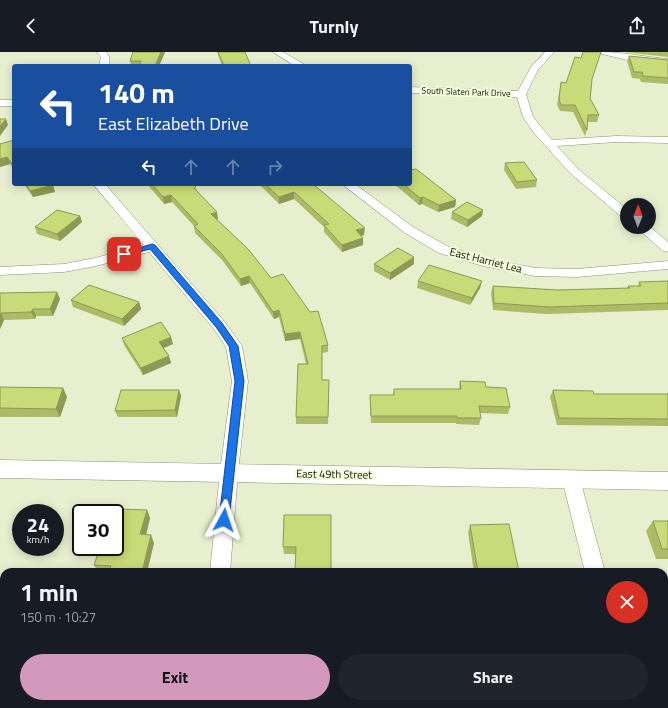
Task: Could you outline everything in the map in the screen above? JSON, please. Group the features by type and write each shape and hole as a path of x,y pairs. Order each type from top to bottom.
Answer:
{"street":[{"path":"101,52 105,56 105,64"},
{"path":"277,52 298,64"},
{"path":"550,52 534,69 521,94 528,117 538,131 574,172 620,209"},
{"path":"605,52 636,59 668,62"},
{"name":"South Slaten Park Drive","path":"412,90 521,94"},
{"path":"0,103 12,103"},
{"path":"549,143 616,138 668,140"},
{"path":"101,186 219,325 234,346 240,381 228,472 220,568"},
{"name":"East Harriet Lea","path":"351,186 409,230 444,250 488,263 535,272 570,272 668,265"},
{"path":"651,234 668,248"},
{"path":"0,271 64,268 96,262 152,247"},
{"name":"East 49th Street","path":"0,469 668,481"},
{"path":"571,479 594,568"}],"building":[{"path":"133,52 161,52 156,64 140,64 141,61 130,61"},
{"path":"218,52 245,52 250,64 223,64"},
{"path":"583,52 601,52 592,79 590,100 599,115 588,115 587,130 575,105 561,105 559,99 561,82 566,83 575,57 581,58"},
{"path":"629,56 668,60 668,78 643,76 642,72 634,72"},
{"path":"0,119 6,119 0,126"},
{"path":"12,141 12,164 7,157 0,159 0,144"},
{"path":"524,162 537,180 517,182 505,163"},
{"path":"416,169 456,200 439,205 423,197 420,198 405,186 412,186 412,170"},
{"path":"27,186 49,186 30,191"},
{"path":"154,186 195,186 196,187 194,188 217,212 211,214 248,249 271,278 283,274 310,312 318,311 328,345 322,346 322,380 329,380 328,417 296,417 298,364 308,364 300,332 285,334 279,310 273,312 249,276 240,279 221,253 194,226 198,224 171,195 163,197"},
{"path":"267,186 315,186 365,228 356,230 363,238 342,245 324,225 329,224 294,192 279,197"},
{"path":"467,202 483,210 468,220 452,212"},
{"path":"57,210 80,216 57,234 35,227"},
{"path":"398,248 414,257 390,273 374,264"},
{"path":"429,265 482,281 472,298 418,281"},
{"path":"668,281 668,303 549,307 494,303 493,286 557,290 630,288 628,286 641,286 639,282"},
{"path":"89,285 139,302 122,319 71,300"},
{"path":"57,292 50,309 33,309 31,312 1,313 0,315 0,293"},
{"path":"161,322 171,337 159,342 169,356 141,368 122,338"},
{"path":"460,381 485,382 486,387 506,388 510,407 479,406 481,418 457,418 457,416 371,416 370,395 394,395 394,389 461,389"},
{"path":"0,387 63,388 56,409 0,408"},
{"path":"121,390 179,390 175,410 115,411"},
{"path":"553,390 593,391 594,394 668,394 668,419 559,418"},
{"path":"124,509 147,510 140,534 151,535 143,568 110,568 111,566 94,565 97,556 124,556"},
{"path":"284,515 331,515 331,568 295,568 296,547 283,547"},
{"path":"653,521 668,521 668,549 662,549"},
{"path":"509,524 518,568 477,568 470,525"}],"route":[{"path":"124,254 152,247 219,325 234,346 240,381 228,472 224,520"}]}
